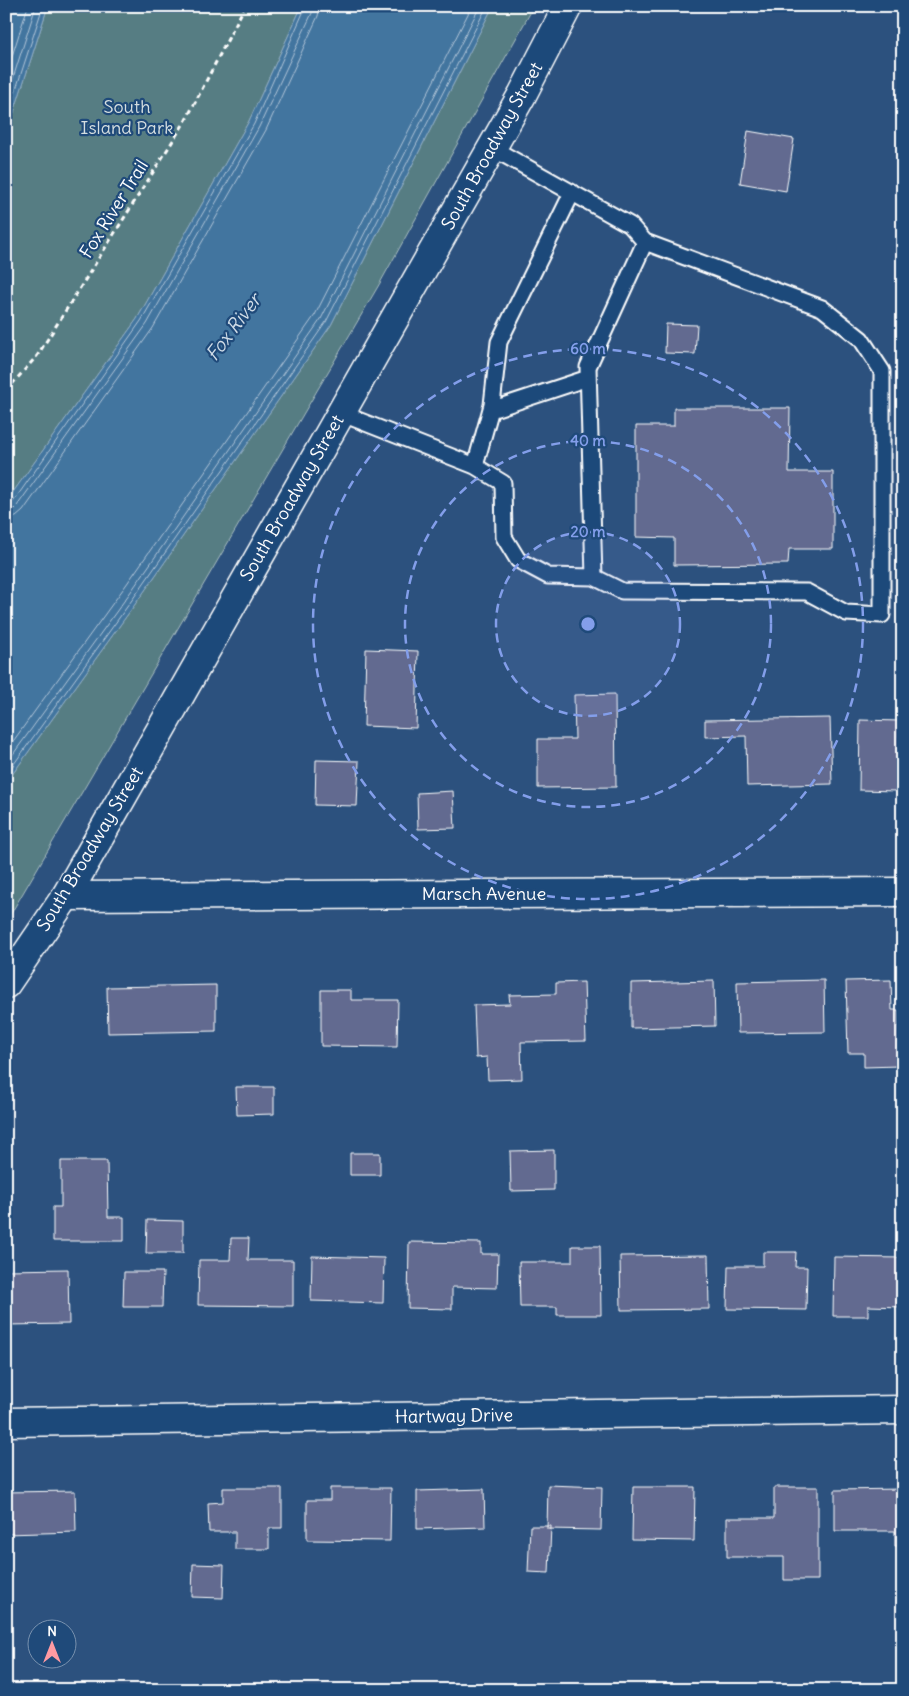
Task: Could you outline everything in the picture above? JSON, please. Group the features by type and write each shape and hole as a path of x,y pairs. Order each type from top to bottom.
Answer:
{"street":[{"name":"South Broadway Street","path":"6,984 66,896 522,96 568,6"},
{"name":"Marsch Avenue","path":"66,896 903,892"},
{"name":"Hartway Drive","path":"6,1422 903,1410"}],"lane":[{"path":"340,414 475,466 503,483 504,537 518,560 548,576 594,577 622,591 807,592 846,613 882,615 882,371 860,339 822,308 645,242 630,225 492,148"},
{"path":"475,466 491,410 499,342 572,193"},
{"path":"594,577 588,367 645,242"},
{"path":"491,410 588,378"}],"path":[{"name":"Fox River Trail","path":"6,391 36,356 186,120 245,6"}],"green space":[{"name":"South Island Park","path":"48,6 302,6 249,121 137,319 6,502 6,137"},
{"path":"493,6 534,6 380,283 6,922 6,783 141,596 331,325"}],"water":[{"path":"6,6 48,6 6,137"},
{"name":"Fox River","path":"302,6 493,6 331,325 141,596 6,783 6,502 137,319 249,121"}],"building":[{"path":"748,131 794,139 786,191 740,183"},
{"path":"666,324 697,325 695,354 665,353"},
{"path":"674,408 790,408 789,472 833,472 833,549 789,549 788,564 674,565 674,538 636,537 636,426 674,426"},
{"path":"366,649 418,651 416,728 364,726"},
{"path":"615,694 616,787 538,788 538,739 575,739 574,695"},
{"path":"830,718 832,784 747,786 746,736 705,737 705,720"},
{"path":"860,720 899,721 899,737 903,737 903,784 897,784 896,791 859,790"},
{"path":"316,760 359,761 357,806 315,805"},
{"path":"453,791 455,828 418,829 417,793"},
{"path":"824,980 825,1032 738,1033 737,982"},
{"path":"891,980 892,1010 898,1010 899,1066 864,1067 864,1053 848,1053 846,981"},
{"path":"714,981 715,1026 631,1028 631,983"},
{"path":"584,982 586,1041 521,1042 522,1079 488,1080 487,1057 476,1058 474,1005 510,1004 509,995 556,994 556,983"},
{"path":"216,985 216,1031 108,1033 107,987"},
{"path":"321,990 351,990 351,1000 398,1000 397,1047 321,1046"},
{"path":"236,1087 274,1087 274,1114 237,1115"},
{"path":"554,1150 554,1190 511,1191 510,1151"},
{"path":"350,1153 380,1153 380,1175 350,1175"},
{"path":"61,1161 107,1161 108,1217 124,1217 124,1241 53,1241 53,1207 61,1207"},
{"path":"147,1220 183,1221 183,1253 146,1253"},
{"path":"231,1238 249,1238 248,1260 293,1260 293,1306 198,1305 199,1260 230,1260"},
{"path":"409,1242 481,1243 481,1254 498,1254 497,1288 452,1287 452,1309 408,1308"},
{"path":"572,1246 600,1246 601,1315 557,1315 557,1307 520,1307 519,1262 572,1262"},
{"path":"763,1252 796,1252 795,1267 807,1267 806,1310 727,1309 728,1266 763,1266"},
{"path":"708,1255 709,1309 621,1310 620,1256"},
{"path":"312,1256 384,1258 383,1303 311,1301"},
{"path":"834,1257 903,1258 903,1307 868,1306 868,1316 833,1316"},
{"path":"68,1269 69,1324 6,1325 6,1270"},
{"path":"124,1272 163,1272 162,1307 123,1307"},
{"path":"548,1485 602,1487 601,1530 547,1529"},
{"path":"633,1487 695,1487 694,1541 632,1540"},
{"path":"774,1487 818,1487 818,1580 784,1580 784,1557 727,1557 727,1518 774,1518"},
{"path":"223,1488 282,1488 282,1528 269,1528 269,1549 235,1549 235,1532 209,1532 208,1503 223,1502"},
{"path":"330,1488 391,1488 390,1541 307,1540 307,1500 330,1500"},
{"path":"484,1489 485,1527 417,1529 417,1491"},
{"path":"903,1489 903,1546 895,1546 895,1531 835,1531 835,1490"},
{"path":"75,1491 76,1532 6,1534 6,1492"},
{"path":"530,1526 551,1526 549,1573 528,1572"},
{"path":"193,1564 224,1565 223,1598 192,1597"}]}
